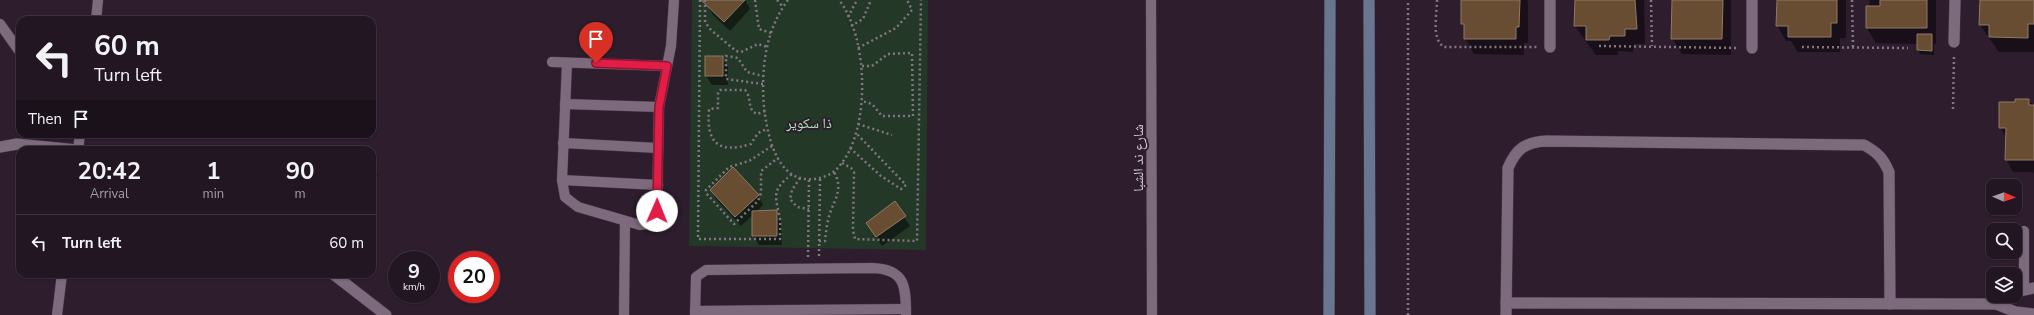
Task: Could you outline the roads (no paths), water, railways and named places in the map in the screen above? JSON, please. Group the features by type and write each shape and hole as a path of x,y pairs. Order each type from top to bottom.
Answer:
{"main road":[{"path":"1329,315 1330,0"},
{"path":"1369,0 1370,315"}],"street":[{"path":"1550,0 1550,47"},
{"path":"1752,0 1752,48"},
{"path":"1954,0 1954,42"},
{"path":"1506,315 1508,168 1513,157 1522,148 1534,142 1554,141 1864,145 1875,151 1884,160 1889,172 1890,304"},
{"path":"0,147 17,144 37,146"},
{"path":"338,278 386,315"},
{"path":"1506,303 1996,304 2016,312 2034,314"},
{"path":"1996,304 1996,315"}],"lane":[{"path":"96,16 98,0"},
{"path":"567,63 562,180 565,197 573,205 640,225 654,220 657,211 659,107 673,27 674,0"},
{"name":"شارع ند الشبا","path":"1151,0 1152,315"},
{"path":"0,24 16,46"},
{"path":"552,62 667,66"},
{"path":"565,104 659,107"},
{"path":"563,143 658,148"},
{"path":"562,180 658,185"},
{"path":"624,315 625,220"},
{"path":"2024,231 2024,290"},
{"path":"883,268 892,271 900,277 904,286 906,312 695,313 696,277 706,270 883,268"},
{"path":"57,315 62,278"}],"park label":[{"name":"ذا سكوير","path":"809,123"}]}
